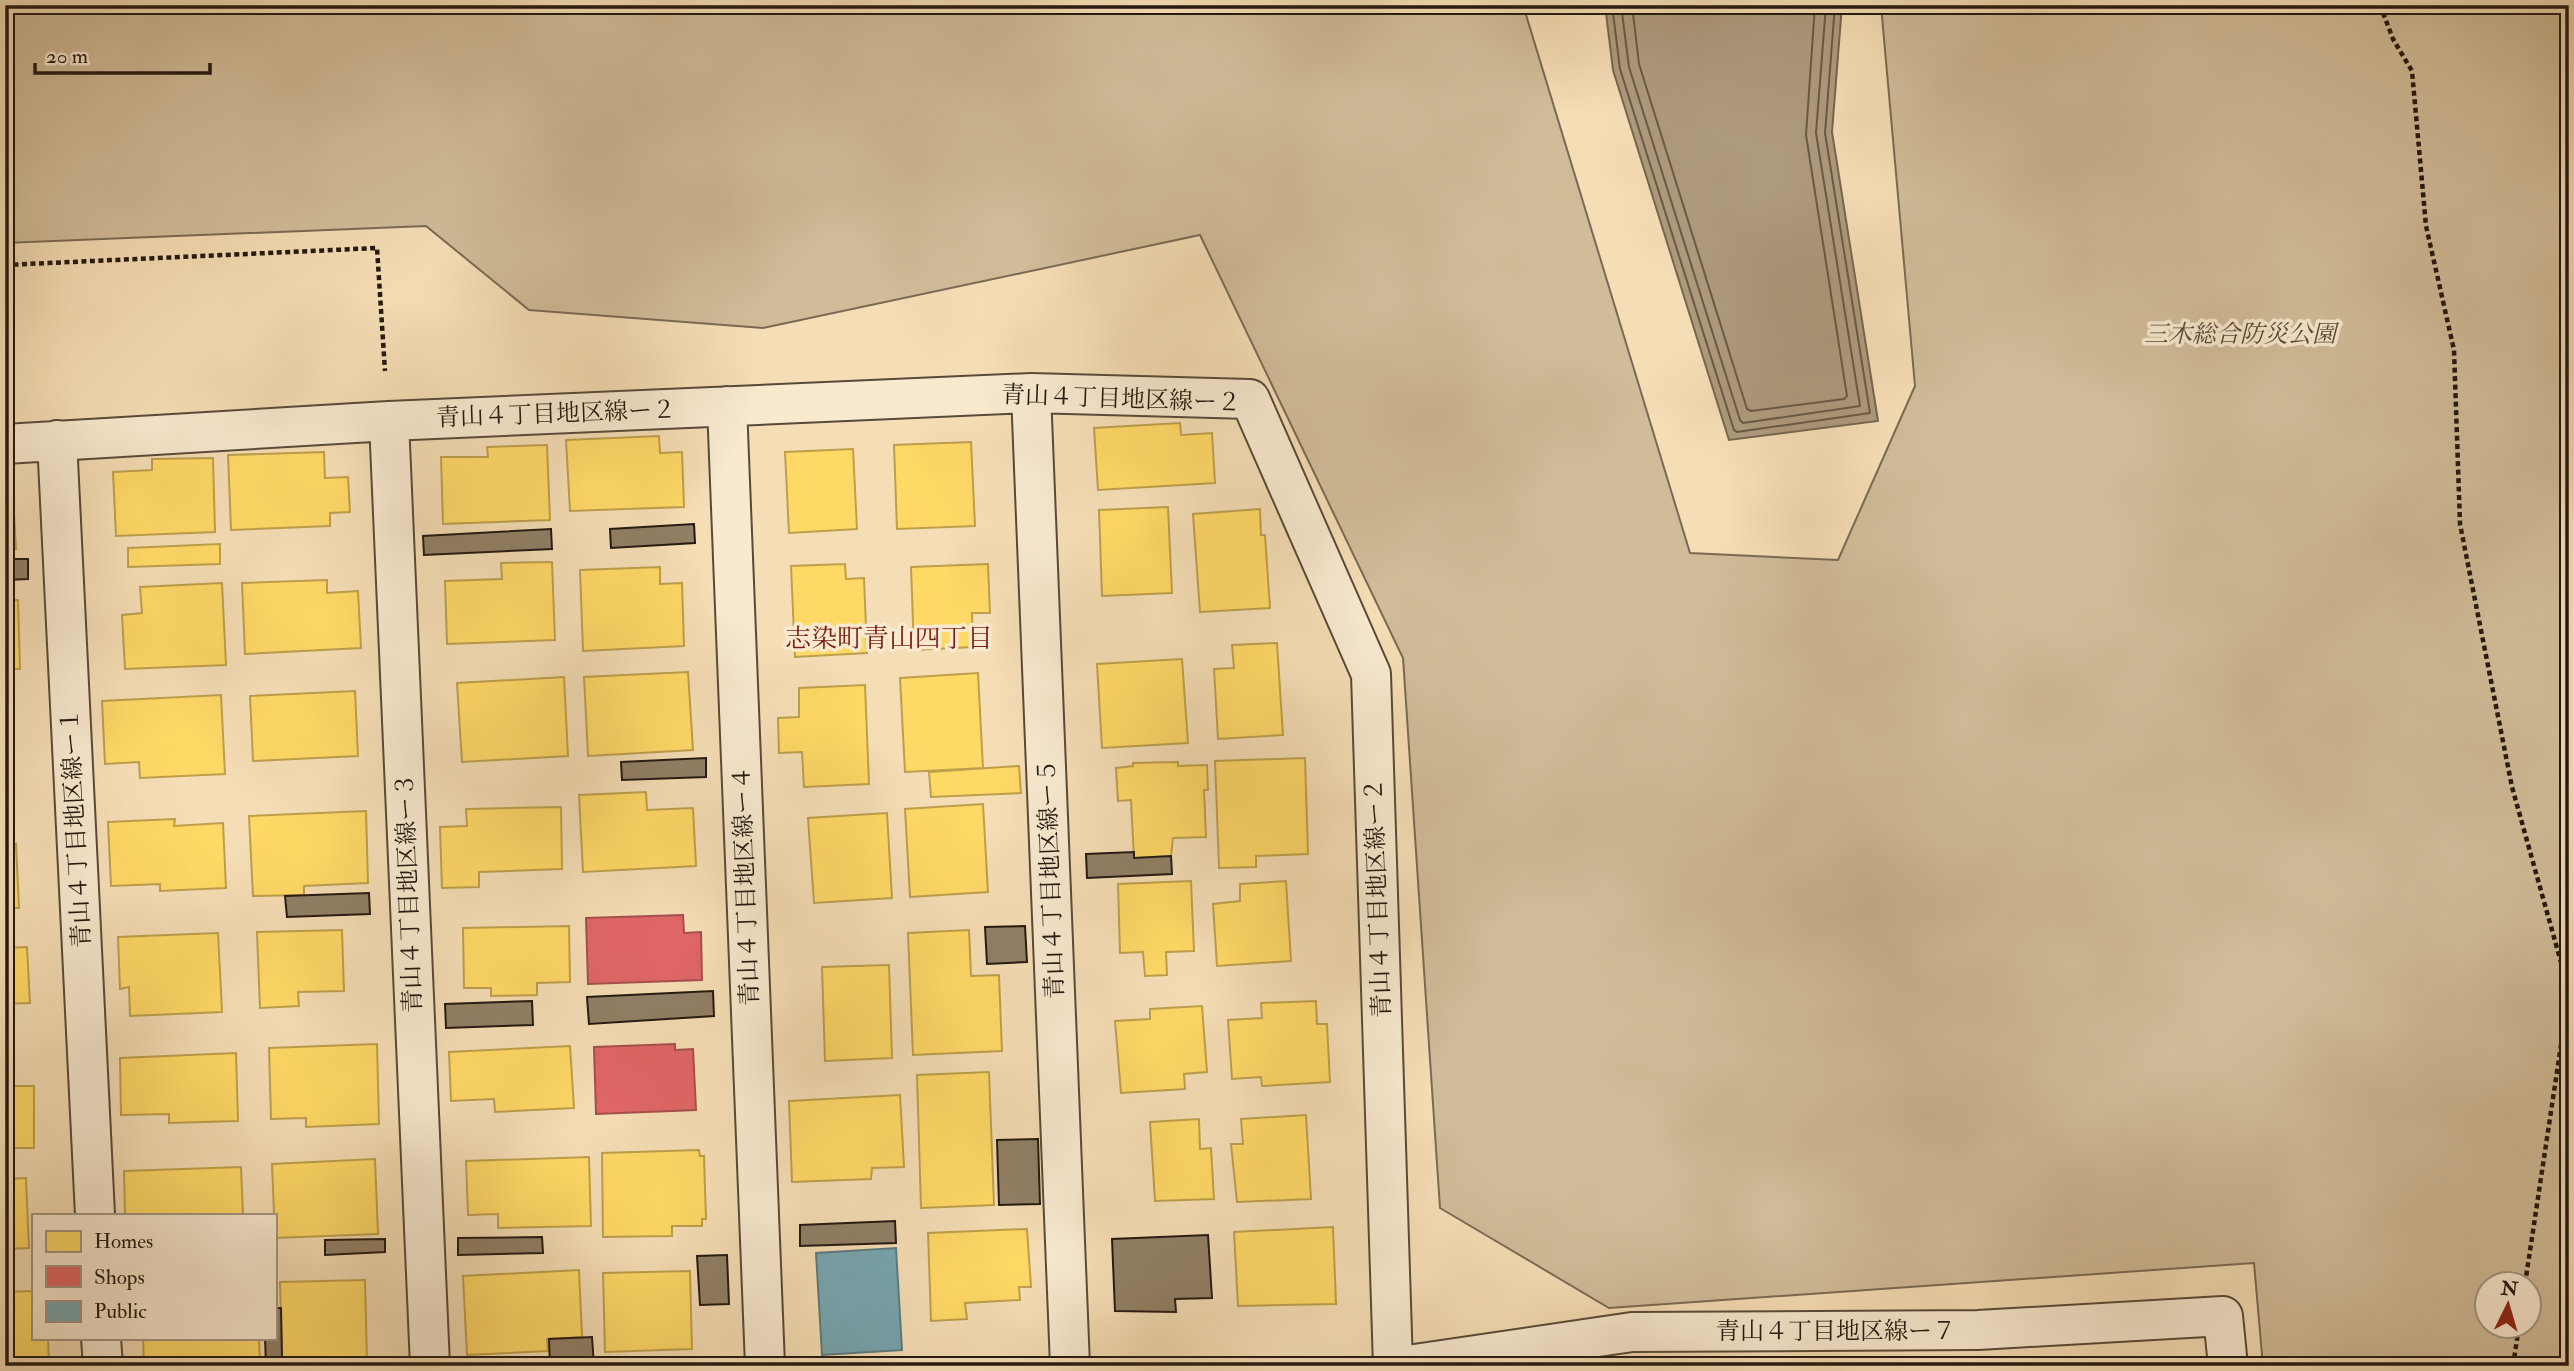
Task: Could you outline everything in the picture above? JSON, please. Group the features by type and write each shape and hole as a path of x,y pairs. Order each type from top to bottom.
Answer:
{"street":[{"name":"青山４丁目地区線ー２","path":"5,444 389,421 1031,393 1250,400 1371,674 1393,1366"},
{"name":"青山４丁目地区線ー５","path":"1031,393 1070,1366"},
{"name":"青山４丁目地区線ー４","path":"727,406 765,1366"},
{"name":"青山４丁目地区線ー３","path":"389,421 430,1366"},
{"name":"青山４丁目地区線ー１","path":"57,440 95,1214"},
{"name":"青山４丁目地区線ー７","path":"1401,1366 1632,1332 1978,1330 2223,1316 2228,1366"},
{"path":"102,1340 103,1366"}],"path":[{"path":"2380,5 2393,38 2412,71 2426,226 2454,350 2460,524 2512,787 2569,991 2527,1270"},
{"path":"5,265 377,248 389,421"},
{"path":"2513,1366 2517,1340"}],"green space":[{"name":"三木総合防災公園","path":"5,5 1523,5 1690,553 1838,560 1915,386 1881,5 2569,5 2569,1366 2263,1366 2254,1263 1609,1308 1440,1208 1403,658 1200,235 763,328 529,310 426,226 5,243"}],"water":[{"path":"1605,5 1842,5 1832,132 1878,421 1729,440 1613,70"}],"building: Homes":[{"path":"1180,423 1181,435 1212,433 1215,483 1098,490 1094,428"},
{"path":"659,436 660,453 682,452 684,507 570,511 566,440"},
{"path":"971,442 975,526 897,529 894,445"},
{"path":"547,445 550,520 443,524 441,457 488,457 487,447"},
{"path":"853,449 857,529 789,533 785,452"},
{"path":"324,452 325,478 348,477 350,512 330,513 330,526 231,530 228,455"},
{"path":"213,458 215,532 116,536 113,472 152,470 152,459"},
{"path":"5,496 13,496 16,549 5,549"},
{"path":"1168,507 1172,593 1102,596 1099,510"},
{"path":"1260,509 1261,535 1265,535 1270,608 1200,612 1193,514"},
{"path":"220,544 220,564 128,567 128,548"},
{"path":"552,562 555,640 447,644 445,581 502,579 501,563"},
{"path":"845,564 846,579 864,578 867,653 795,657 791,566"},
{"path":"988,564 990,613 972,613 973,647 914,650 911,567"},
{"path":"660,567 660,584 682,583 684,646 583,651 580,570"},
{"path":"327,580 327,593 358,591 361,648 245,654 242,583"},
{"path":"222,583 226,665 125,669 122,615 142,613 140,587"},
{"path":"5,600 18,600 20,669 5,669"},
{"path":"1277,643 1283,735 1218,739 1214,669 1234,668 1232,645"},
{"path":"1182,659 1188,743 1102,748 1097,664"},
{"path":"688,672 693,750 588,756 584,677"},
{"path":"978,673 983,768 905,772 900,678"},
{"path":"564,677 568,756 462,762 457,683"},
{"path":"865,685 869,784 804,787 802,752 779,753 778,718 799,717 799,688"},
{"path":"355,691 358,756 253,761 250,696"},
{"path":"221,695 225,774 140,778 139,762 105,764 102,701"},
{"path":"7,729 8,784 5,784"},
{"path":"1305,758 1308,854 1256,856 1256,867 1219,868 1215,761"},
{"path":"1178,762 1178,766 1207,765 1208,790 1204,790 1206,837 1173,838 1171,856 1134,858 1131,800 1118,801 1116,768 1133,766 1133,763"},
{"path":"1019,766 1021,793 931,797 929,772"},
{"path":"646,792 647,810 693,808 696,866 583,872 579,795"},
{"path":"983,804 988,892 910,897 905,809"},
{"path":"561,807 562,869 479,872 479,887 442,888 440,827 467,826 466,809"},
{"path":"366,811 368,883 304,886 304,895 253,896 249,816"},
{"path":"887,813 892,898 814,903 808,818"},
{"path":"175,819 174,826 223,823 226,888 160,891 160,884 111,886 108,822"},
{"path":"5,844 16,844 19,908 5,908"},
{"path":"1191,881 1194,951 1166,952 1167,975 1145,976 1143,952 1120,953 1118,884"},
{"path":"1286,881 1291,961 1217,966 1213,904 1240,901 1240,884"},
{"path":"569,926 570,982 537,983 537,995 491,996 491,988 464,988 463,928"},
{"path":"342,930 344,991 298,992 299,1006 260,1008 257,932"},
{"path":"969,930 971,976 999,975 1002,1051 913,1055 908,933"},
{"path":"218,933 222,1012 130,1016 129,987 120,989 118,937"},
{"path":"27,947 30,1003 5,1004 5,948"},
{"path":"889,965 892,1058 825,1061 822,967"},
{"path":"1316,1001 1317,1024 1327,1024 1330,1082 1262,1086 1261,1077 1232,1079 1228,1020 1262,1018 1261,1003"},
{"path":"1202,1006 1207,1072 1184,1074 1185,1089 1121,1093 1115,1021 1150,1019 1150,1009"},
{"path":"377,1044 379,1124 306,1127 306,1118 271,1119 269,1048"},
{"path":"570,1046 574,1108 495,1112 494,1099 451,1101 449,1052"},
{"path":"236,1053 238,1121 169,1123 169,1114 121,1115 120,1058"},
{"path":"5,1070 11,1070 11,1086 34,1086 34,1148 5,1148"},
{"path":"989,1072 994,1205 921,1208 917,1075"},
{"path":"900,1095 904,1167 872,1168 871,1179 792,1182 789,1101"},
{"path":"1306,1115 1311,1199 1237,1202 1231,1144 1243,1144 1241,1119"},
{"path":"1199,1119 1200,1149 1211,1148 1214,1199 1155,1201 1150,1122"},
{"path":"699,1150 700,1156 704,1156 706,1219 702,1219 702,1226 672,1226 672,1236 603,1237 602,1153"},
{"path":"589,1157 591,1226 498,1228 498,1214 468,1215 466,1161"},
{"path":"375,1159 378,1234 276,1238 272,1164"},
{"path":"241,1167 243,1214 125,1214 124,1171"},
{"path":"26,1178 29,1248 8,1249 8,1267 5,1267 5,1179"},
{"path":"1333,1227 1336,1304 1238,1306 1234,1232"},
{"path":"1027,1229 1031,1287 1019,1287 1020,1300 965,1303 967,1319 931,1321 928,1233"},
{"path":"579,1270 582,1337 547,1339 548,1351 467,1355 463,1276"},
{"path":"690,1271 692,1349 605,1352 603,1273"},
{"path":"365,1280 367,1363 329,1364 329,1358 282,1359 280,1282"},
{"path":"32,1291 32,1340 48,1340 49,1366 7,1366 5,1292"},
{"path":"143,1340 259,1340 260,1362 144,1366"}],"building: Shops":[{"path":"683,915 684,933 701,932 702,980 588,984 586,918"},
{"path":"675,1044 675,1050 693,1049 696,1110 596,1114 594,1047"}],"building: Public":[{"path":"896,1248 902,1350 822,1355 816,1253"}],"building: Other":[{"path":"694,524 695,543 611,548 610,529"},
{"path":"551,529 552,549 424,555 423,536"},
{"path":"5,559 28,559 28,579 5,580"},
{"path":"706,758 706,777 622,780 621,762"},
{"path":"1134,852 1134,858 1171,856 1172,874 1087,878 1086,854"},
{"path":"369,893 370,914 287,917 285,896"},
{"path":"1025,926 1027,962 987,964 985,927"},
{"path":"713,991 714,1016 589,1024 587,997"},
{"path":"532,1001 533,1025 446,1028 445,1004"},
{"path":"1038,1139 1040,1204 999,1205 997,1140"},
{"path":"895,1221 896,1243 800,1246 800,1225"},
{"path":"1208,1235 1212,1298 1175,1299 1176,1312 1115,1311 1112,1239"},
{"path":"542,1237 543,1253 458,1255 458,1238"},
{"path":"385,1239 385,1252 325,1255 325,1240"},
{"path":"727,1255 729,1304 700,1305 697,1256"},
{"path":"276,1308 281,1308 282,1359 289,1359 289,1366 266,1366 265,1340 276,1340"},
{"path":"592,1337 594,1366 550,1366 549,1339"}],"district":[{"name":"志染町青山四丁目","path":"889,639"}]}
